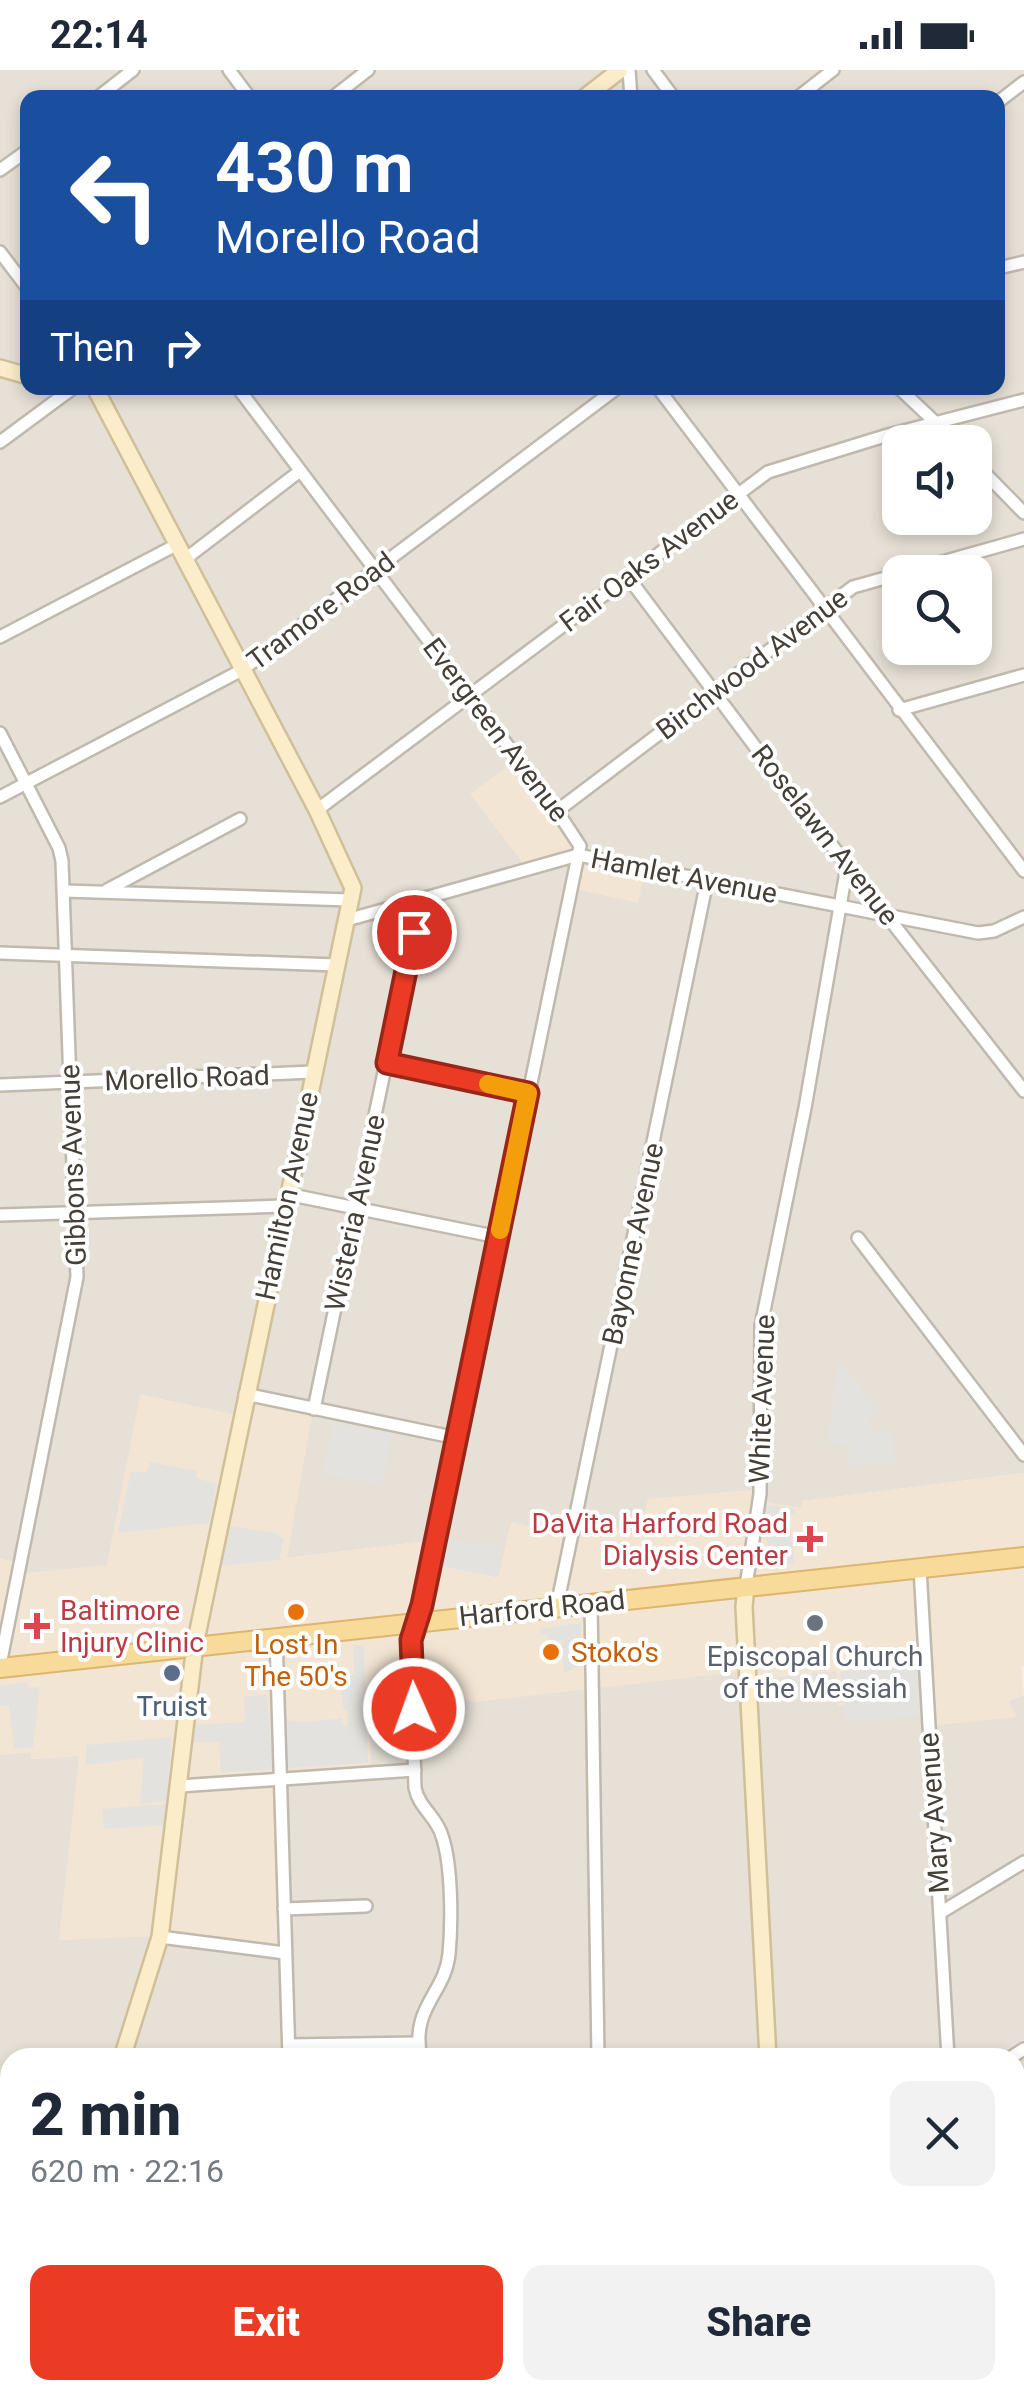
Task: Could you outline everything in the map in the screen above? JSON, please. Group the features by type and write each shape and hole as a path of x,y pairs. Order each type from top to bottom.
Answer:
{"main road":[{"name":"Harford Road","path":"0,1666 1024,1557"}],"street":[{"path":"107,90 133,70"},
{"path":"342,90 368,70"},
{"path":"594,90 620,70"},
{"path":"652,70 668,90"},
{"path":"808,90 834,70"},
{"path":"0,252 20,278"},
{"path":"0,442 64,395"},
{"name":"Hamilton Avenue","path":"99,395 352,880 347,920 285,1200 195,1645 160,1937 125,2048"},
{"name":"Evergreen Avenue","path":"243,395 579,840 457,1438 411,1640 415,1770 419,1802 443,1838 449,1948 444,1971 421,2018 419,2048"},
{"name":"Tramore Road","path":"0,797 242,670 608,395"},
{"path":"663,395 1024,871"},
{"path":"906,395 937,424"},
{"name":"Fair Oaks Avenue","path":"317,810 779,467 1024,400"},
{"path":"0,637 180,552 300,471"},
{"path":"992,480 1024,513"},
{"name":"Birchwood Avenue","path":"557,810 864,582 1024,538"},
{"name":"Roselawn Avenue","path":"628,577 1024,1091"},
{"path":"900,710 1024,675"},
{"name":"Gibbons Avenue","path":"0,733 59,848 76,1212 76,1287 0,1666"},
{"path":"107,890 240,819"},
{"name":"Hamlet Avenue","path":"347,920 578,855 986,933 1024,917"},
{"name":"White Avenue","path":"767,2048 744,1608 760,1494 761,1326 847,866"},
{"name":"Bayonne Avenue","path":"557,1606 707,881"},
{"path":"64,891 351,900"},
{"name":"Wisteria Avenue","path":"314,1409 420,900"},
{"path":"0,954 336,966"},
{"path":"387,1063 528,1093"},
{"name":"Morello Road","path":"0,1085 313,1072"},
{"path":"0,1215 285,1200 356,1209 498,1237"},
{"path":"858,1238 1024,1455"},
{"path":"245,1394 457,1438"},
{"name":"Mary Avenue","path":"920,1568 947,2048"},
{"path":"591,1603 598,2048"},
{"path":"276,1636 289,2048"},
{"path":"178,1786 415,1770"},
{"path":"940,1912 1024,1862"},
{"path":"284,1908 366,1906"},
{"path":"160,1937 285,1952"},
{"path":"337,2048 418,2043"}],"shaded area":[{"path":"0,70 1024,70 1024,1473 803,1501 801,1509 758,1501 641,1533 575,1520 571,1535 499,1578 431,1564 435,1540 287,1558 241,1416 141,1395 107,1566 18,1574 20,1563 0,1559"},
{"path":"518,759 593,858 645,868 638,903 571,888 577,860 529,871 470,794"},
{"path":"839,1360 878,1410 868,1418 872,1432 892,1433 895,1462 847,1466 850,1447 827,1442"},
{"path":"246,1394 313,1410 287,1558 436,1540 432,1564 498,1578 511,1522 571,1535 574,1520 640,1533 648,1499 759,1489 759,1501 801,1508 802,1501 1024,1473 1024,1695 1008,1701 1017,1717 928,1726 925,1697 838,1706 836,1671 747,1680 746,1671 475,1702 413,1689 413,1708 369,1713 371,1772 280,1778 285,1958 160,1945 161,1936 59,1940 79,1756 31,1759 31,1752 0,1755 0,1559 20,1563 19,1574 107,1565 140,1395 241,1416"},
{"path":"333,1422 391,1434 381,1486 323,1473"},
{"path":"150,1462 197,1471 196,1478 217,1484 210,1523 118,1533 131,1471 147,1473"},
{"path":"766,1505 795,1509 795,1514 788,1515 795,1564 770,1565"},
{"path":"228,1526 277,1533 284,1538 279,1560 219,1566"},
{"path":"442,1537 502,1548 497,1577 445,1567 446,1557 439,1555"},
{"path":"581,1623 581,1666 564,1673 561,1641 548,1642 548,1635 540,1635 540,1629"},
{"path":"353,1645 364,1645 368,1763 289,1768 284,1720 342,1718 343,1726 348,1725 341,1676 354,1674"},
{"path":"918,1666 922,1715 845,1722 840,1672"},
{"path":"746,1671 748,1680 837,1671 926,1697 1016,1716 1008,1701 1024,1695 1024,2048 0,2048 0,1755 31,1752 32,1759 79,1756 280,1778 369,1713 413,1689"},
{"path":"829,1673 832,1697 760,1704 758,1679"},
{"path":"27,1682 28,1688 40,1687 33,1747 14,1749 9,1706 0,1706 0,1686"},
{"path":"267,1695 273,1770 221,1772 219,1742 190,1742 189,1725 245,1722 244,1696"},
{"path":"172,1737 167,1801 140,1804 144,1758 86,1765 86,1745"},
{"path":"166,1804 168,1825 104,1829 102,1809"}],"slow traffic":[{"path":"488,1084 528,1093 500,1230"}],"place":[{"name":"DaVita Harford Road Dialysis Center","path":"810,1539"},
{"name":"Lost In The 50's","path":"296,1612"},
{"name":"Episcopal Church of the Messiah","path":"815,1623"},
{"name":"Baltimore Injury Clinic","path":"37,1626"},
{"name":"Stoko's","path":"551,1652"},
{"name":"Truist","path":"172,1673"}],"route":[{"path":"414,932 387,1063 528,1093 422,1605 411,1640 414,1709"}]}
